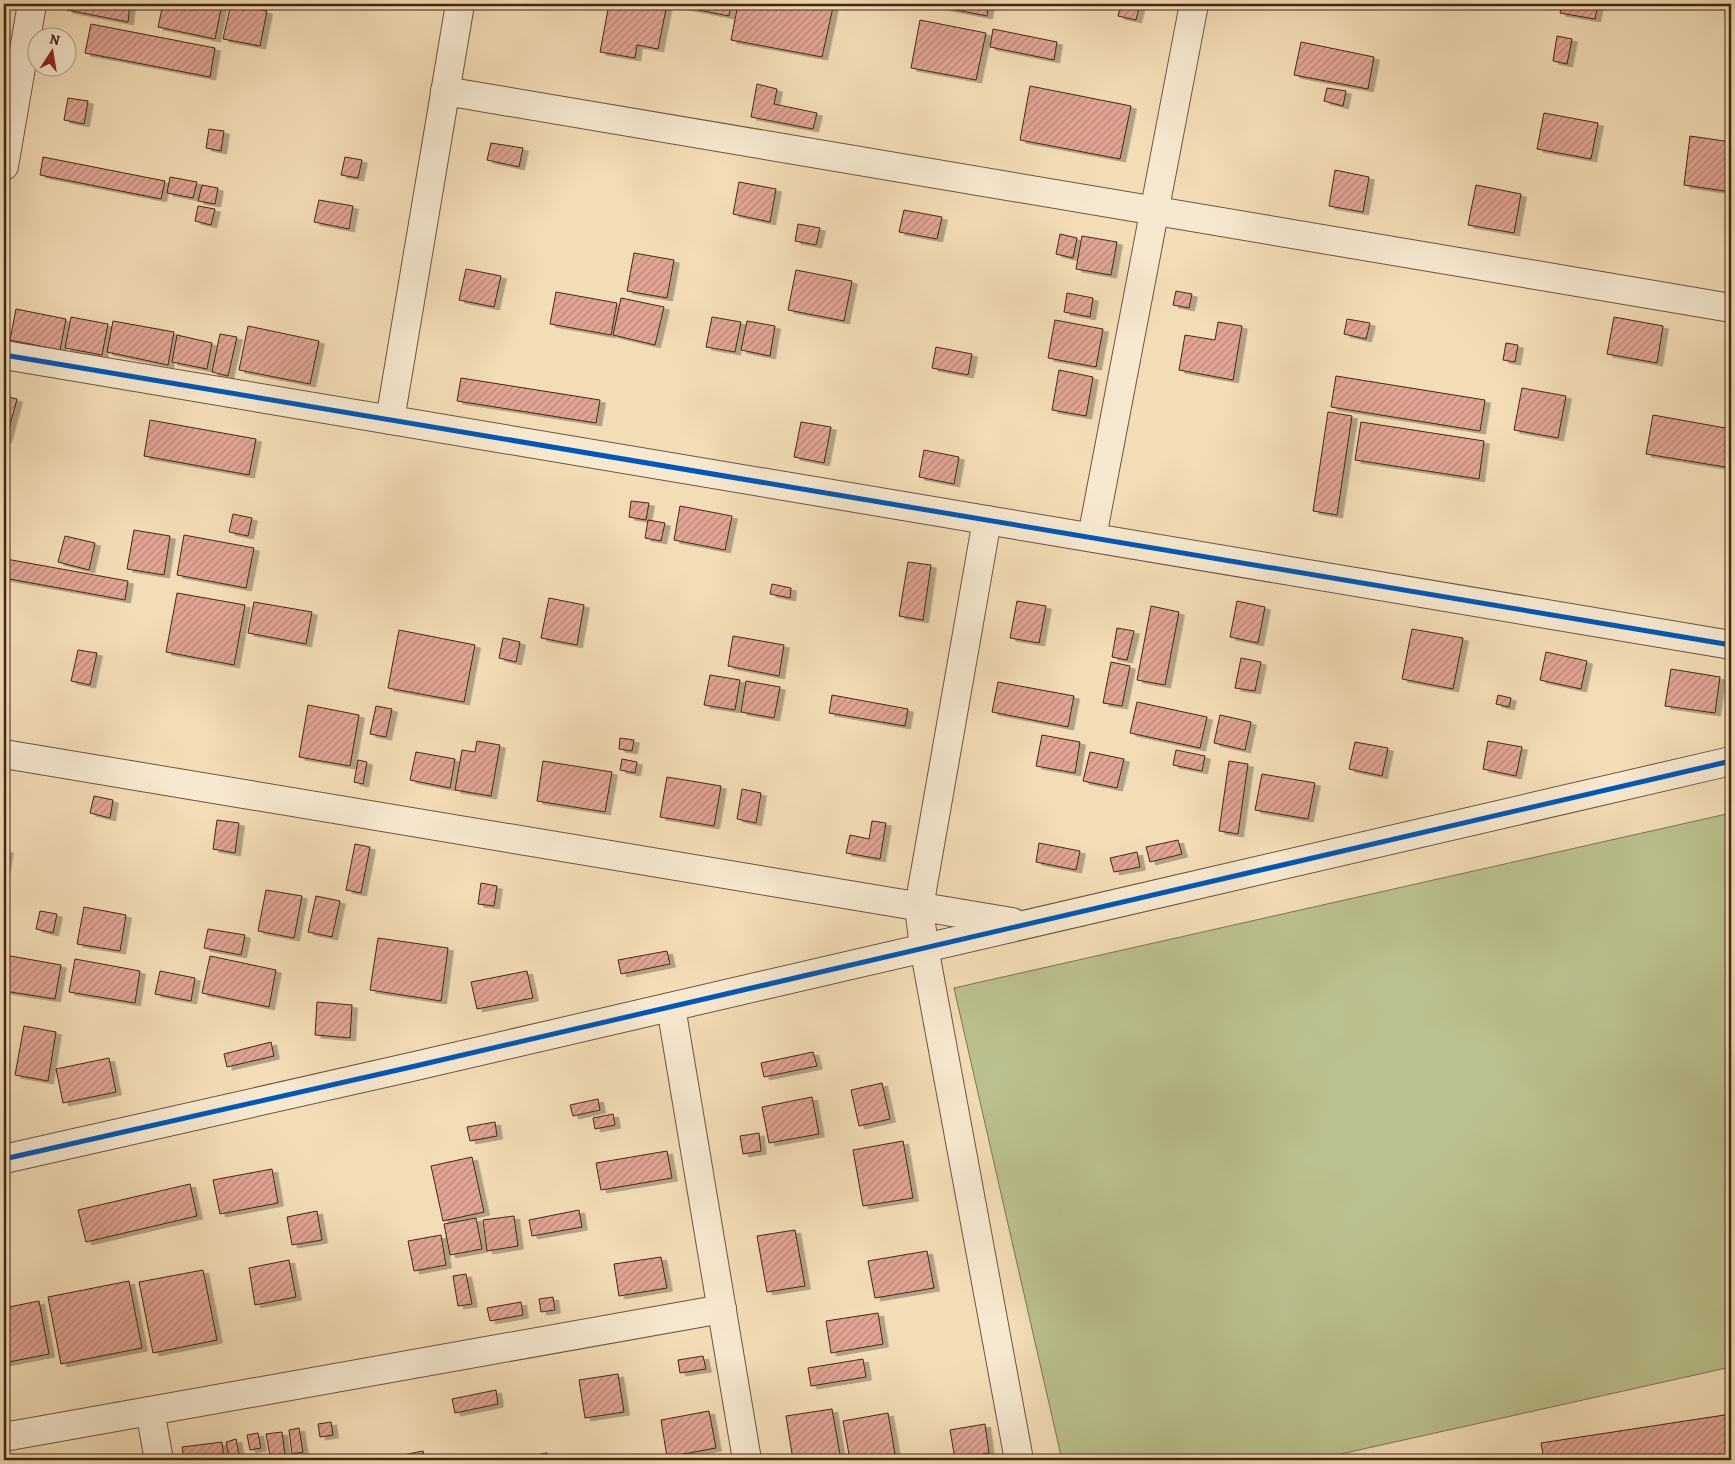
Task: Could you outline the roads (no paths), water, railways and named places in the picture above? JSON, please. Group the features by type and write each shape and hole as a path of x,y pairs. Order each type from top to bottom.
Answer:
{"street":[{"path":"4,166 32,4"},
{"path":"390,420 460,4"},
{"path":"1092,537 1194,4"},
{"path":"445,91 1731,308"},
{"path":"4,355 1731,645"},
{"path":"987,520 919,907 924,947 1019,1460"},
{"path":"4,754 1026,925"},
{"path":"4,1159 1731,762"},
{"path":"671,1007 748,1460"},
{"path":"4,1437 722,1309"},
{"path":"150,1411 160,1460"}]}
